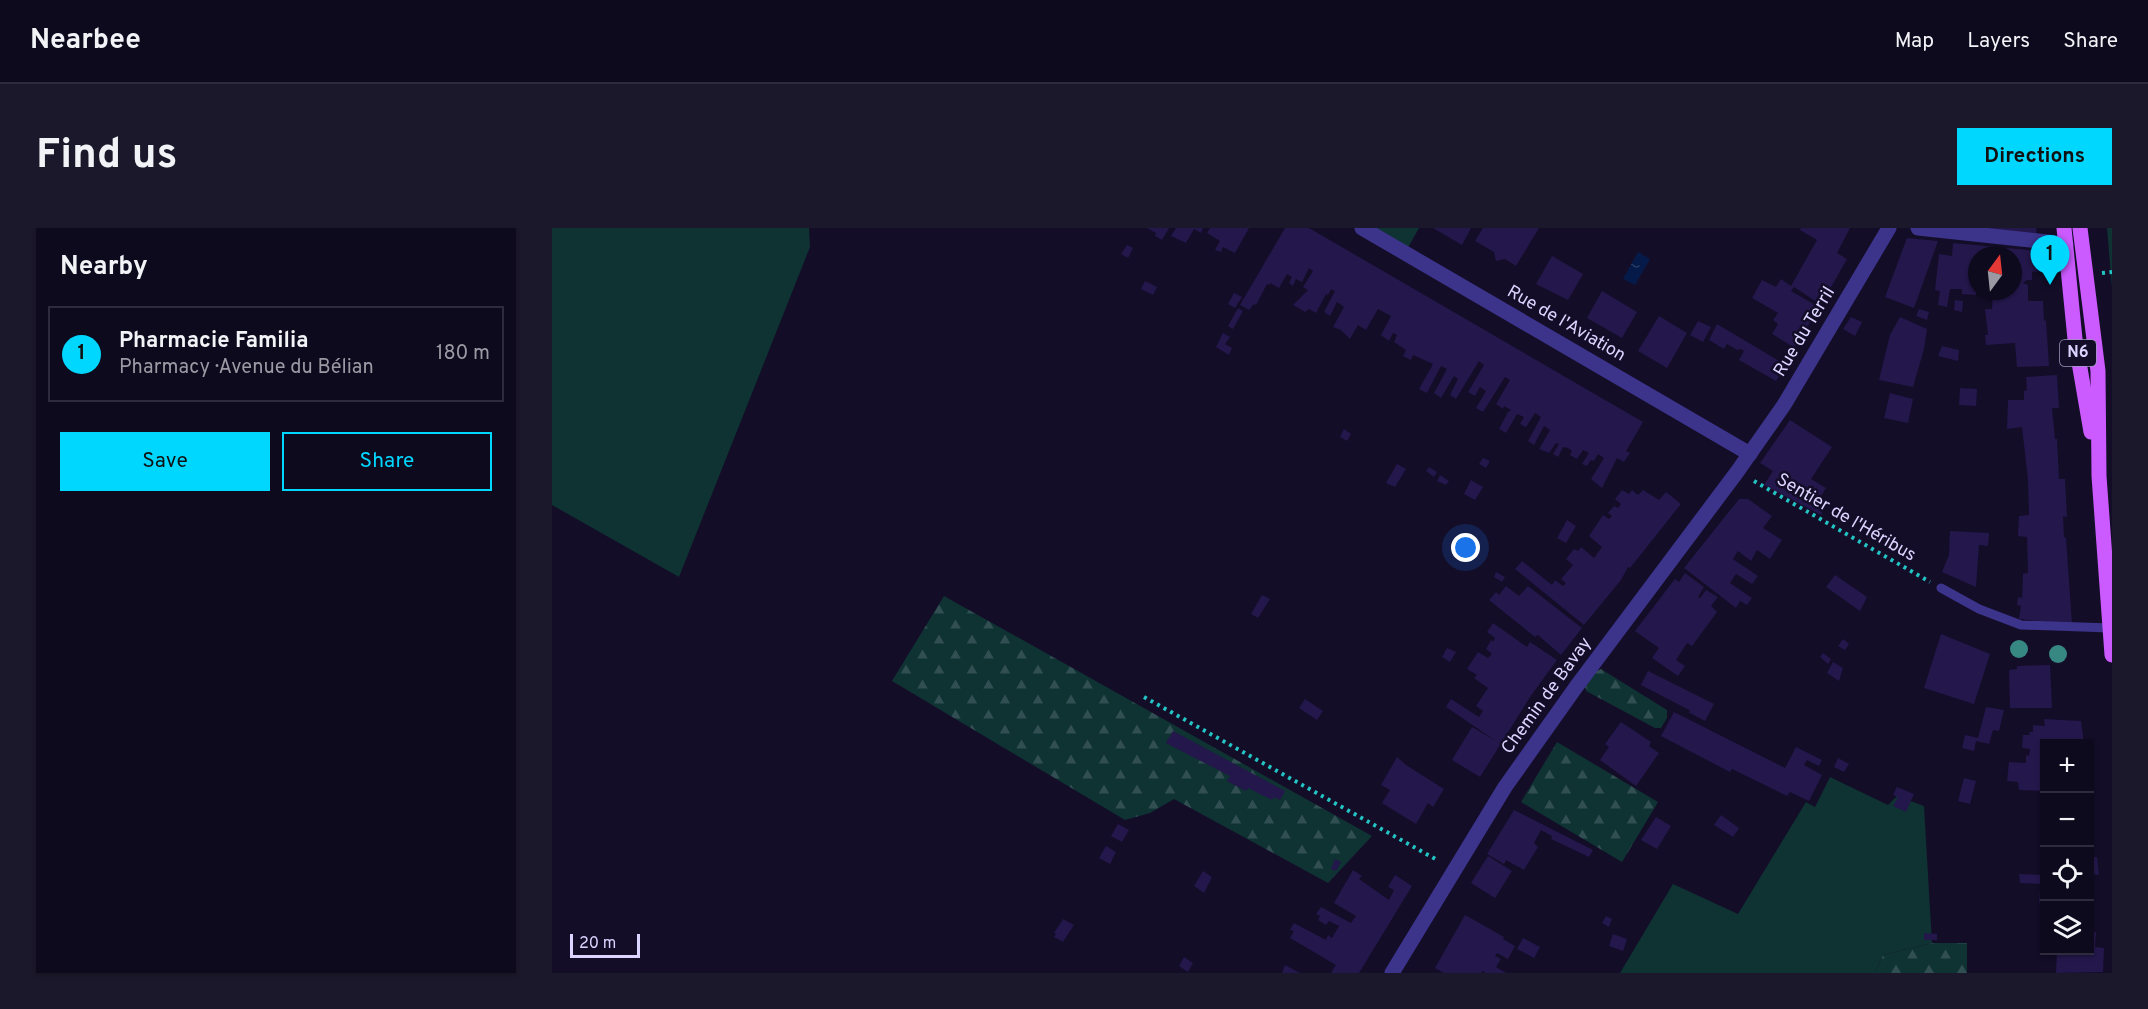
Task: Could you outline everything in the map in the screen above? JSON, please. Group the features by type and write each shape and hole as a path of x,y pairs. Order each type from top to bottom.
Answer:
{"main road":[{"name":"N6","path":"2064,228 2075,339 2099,476"},
{"name":"N6","path":"2080,228 2098,371 2099,476 2112,655"}],"street":[{"name":"Rue de l'Aviation","path":"1362,228 1750,454"},
{"name":"Rue du Terril","path":"1750,454 1784,405 1889,228"},
{"path":"1918,228 2066,244"},
{"name":"Chemin de Bavay","path":"1392,973 1505,787 1576,687 1750,454"}],"lane":[{"path":"1941,588 1979,609 2021,625 2110,620"}],"path":[{"name":"Sentier de l'Héribus","path":"1737,472 1941,588"},
{"path":"1144,697 1454,869"}],"green space":[{"path":"552,228 809,228 810,247 679,577 552,505"},
{"path":"1362,228 1419,228 1405,253"},
{"path":"2107,228 2112,228 2112,288"},
{"path":"944,596 1372,836 1328,883 1174,799 1150,813 1125,820 892,681"},
{"path":"1601,669 1667,710 1667,718 1661,728 1655,728 1586,691 1585,685 1595,672"},
{"path":"1557,742 1658,802 1622,862 1521,802"},
{"path":"1830,777 1888,805 1897,796 1924,806 1932,943 1883,955 1875,973 1620,973 1673,884 1738,914 1806,802 1815,807"},
{"path":"1932,943 1967,943 1967,973 1875,973 1883,955"}],"water":[{"path":"1638,252 1650,259 1635,285 1623,279"}],"building":[{"path":"1147,228 1169,228 1162,240"},
{"path":"1176,228 1203,228 1201,233 1194,229 1186,243 1171,236"},
{"path":"1210,228 1249,228 1235,253 1223,247 1221,252 1215,250 1220,241 1207,233"},
{"path":"1285,228 1309,228 1643,422 1626,451 1630,453 1624,462 1617,458 1602,488 1591,479 1604,458 1598,454 1587,466 1582,464 1589,453 1583,450 1577,459 1570,455 1572,451 1568,448 1563,447 1558,457 1553,454 1559,444 1556,443 1549,453 1539,449 1550,430 1544,426 1534,445 1528,441 1541,417 1535,413 1526,427 1520,424 1524,417 1517,414 1506,433 1499,429 1511,410 1504,406 1503,409 1496,404 1510,380 1505,377 1483,412 1476,408 1486,391 1480,387 1475,396 1468,392 1484,365 1479,361 1456,399 1450,395 1458,379 1454,376 1441,398 1434,393 1447,369 1441,366 1427,393 1419,389 1433,364 1413,355 1411,360 1403,356 1406,350 1394,342 1397,335 1393,333 1389,341 1381,335 1391,316 1378,309 1366,330 1358,325 1350,339 1341,330 1333,327 1344,307 1337,302 1330,316 1324,312 1335,291 1331,289 1328,295 1326,294 1316,313 1309,309 1305,312 1293,305 1308,290 1303,287 1313,271 1309,268 1302,282 1296,279 1293,286 1289,283 1292,277 1287,274 1279,288 1270,283 1270,285 1267,284 1256,305 1254,304 1249,310 1240,305"},
{"path":"1433,228 1471,228 1462,245"},
{"path":"1483,228 1539,228 1516,266 1505,259 1496,261 1494,252 1475,241"},
{"path":"1801,228 1850,228 1837,253 1847,259 1821,305 1794,287 1791,291 1819,307 1795,348 1772,334 1778,324 1773,320 1778,313 1752,298 1762,280 1776,287 1781,279 1791,286 1817,240 1800,230"},
{"path":"1964,228 2036,228 2037,237"},
{"path":"1907,238 1938,241 1914,308 1885,297"},
{"path":"1953,243 1985,246 1968,246 1968,294 1962,294 1962,289 1950,289 1947,307 1938,305 1940,291 1935,290 1939,254 1952,256"},
{"path":"1127,245 1133,248 1128,258 1121,254"},
{"path":"2022,249 2039,251 2041,271 2032,272 2032,280 2023,283 2028,285 2028,301 2043,301 2049,366 2017,367 2015,343 1986,345 1985,335 1988,335 1985,309 1992,309 1993,300 2022,300"},
{"path":"1552,256 1583,274 1568,300 1536,284"},
{"path":"1145,281 1157,287 1153,295 1141,289"},
{"path":"1602,291 1637,312 1622,338 1587,318"},
{"path":"1234,293 1242,297 1235,308 1228,304"},
{"path":"1955,300 1963,301 1962,312 1954,310"},
{"path":"1238,308 1243,311 1233,329 1228,326"},
{"path":"1919,309 1929,312 1927,320 1916,316"},
{"path":"1659,316 1687,333 1667,368 1638,351"},
{"path":"1851,317 1862,322 1855,336 1843,329"},
{"path":"1900,317 1927,329 1913,387 1879,380 1890,335"},
{"path":"1698,321 1711,327 1703,342 1690,335"},
{"path":"1717,324 1786,365 1776,381 1739,360 1744,351 1741,349 1737,350 1727,344 1724,349 1709,340"},
{"path":"1223,333 1230,337 1225,344 1232,348 1229,355 1216,347"},
{"path":"1942,346 1959,350 1958,361 1938,356"},
{"path":"2057,375 2059,408 2052,408 2055,439 2057,439 2059,479 2065,479 2067,517 2063,516 2064,537 2066,538 2072,624 2019,619 2021,606 2017,605 2018,597 2022,598 2023,574 2028,573 2027,537 2018,536 2019,516 2029,515 2028,480 2022,427 2007,429 2008,400 2024,400 2024,391 2027,390 2026,377"},
{"path":"1960,388 1977,389 1976,406 1959,405"},
{"path":"1890,393 1913,399 1908,423 1884,418"},
{"path":"1790,420 1832,447 1811,479 1826,488 1818,501 1825,506 1821,515 1764,485 1773,471 1760,463"},
{"path":"1344,429 1351,434 1347,441 1340,437"},
{"path":"1483,458 1490,461 1486,468 1479,464"},
{"path":"1397,464 1406,469 1395,487 1386,483"},
{"path":"1429,467 1437,472 1434,477 1426,471"},
{"path":"1440,475 1449,481 1446,485 1437,481"},
{"path":"1471,480 1483,487 1475,500 1464,494"},
{"path":"1622,490 1629,494 1632,490 1638,495 1643,490 1659,500 1666,492 1681,504 1630,568 1628,567 1621,580 1584,625 1515,569 1522,561 1552,585 1555,580 1563,586 1566,583 1561,579 1573,565 1566,559 1574,549 1578,551 1581,547 1594,558 1602,547 1589,536 1603,515 1609,519 1612,516 1608,513 1614,506 1618,508 1621,504 1615,499"},
{"path":"1739,499 1748,499 1772,516 1763,528 1782,540 1770,559 1757,550 1751,561 1738,551 1733,559 1758,576 1752,584 1736,574 1730,583 1752,598 1747,605 1740,601 1736,608 1684,568"},
{"path":"1567,520 1576,526 1566,543 1557,538"},
{"path":"1950,531 1989,533 1988,546 1979,545 1976,587 1942,572 1949,555"},
{"path":"1496,572 1505,577 1502,582 1494,577"},
{"path":"1685,573 1704,587 1698,597 1700,598 1706,590 1718,597 1711,606 1717,612 1692,646 1687,643 1676,660 1685,666 1678,676 1652,658 1659,648 1635,631 1675,579 1679,582"},
{"path":"1835,575 1867,597 1860,611 1826,587"},
{"path":"1506,586 1519,596 1528,586 1582,628 1561,655 1538,635 1535,637 1489,600 1496,592 1499,595"},
{"path":"1262,595 1270,599 1258,618 1251,614"},
{"path":"1493,623 1527,647 1530,642 1557,660 1530,697 1480,777 1452,760 1472,727 1496,741 1446,707 1451,699 1479,717 1483,711 1476,706 1488,688 1474,678 1477,675 1467,669 1478,652 1488,658 1492,654 1486,649 1491,640 1493,642 1495,638 1487,632"},
{"path":"1941,634 1990,654 1974,704 1924,688"},
{"path":"1843,639 1849,644 1845,650 1838,646"},
{"path":"1447,648 1456,652 1450,662 1442,657"},
{"path":"1823,653 1831,659 1828,664 1820,657"},
{"path":"1833,662 1843,668 1839,681 1827,673"},
{"path":"2050,665 2052,708 2010,708 2009,670 2017,669 2017,666"},
{"path":"1648,671 1714,704 1705,721 1688,712 1691,711 1641,685"},
{"path":"1305,699 1323,711 1317,720 1299,708"},
{"path":"1986,707 2004,710 1999,731 1993,730 1989,744 1976,741 1974,751 1962,748 1965,735 1978,738"},
{"path":"1674,712 1785,768 1796,747 1822,760 1819,766 1807,760 1804,765 1822,775 1809,801 1790,792 1787,796 1732,769 1730,772 1661,736"},
{"path":"2044,719 2081,721 2083,739 2040,739 2040,791 2019,790 2018,782 2007,781 2009,762 2026,763 2026,755 2029,756 2030,749 2022,748 2023,735 2030,735 2029,732 2033,732 2033,725 2045,726"},
{"path":"1621,722 1651,742 1649,746 1659,753 1636,786 1600,760 1609,747 1605,744"},
{"path":"1173,731 1285,791 1280,800 1274,797 1272,800 1248,788 1246,791 1227,781 1230,776 1166,743"},
{"path":"1397,757 1444,789 1433,807 1428,803 1416,824 1382,803 1390,790 1381,785"},
{"path":"1838,758 1849,764 1844,772 1834,767"},
{"path":"1964,778 1976,781 1970,804 1958,801"},
{"path":"1897,787 1914,794 1906,812 1893,806 1898,797 1893,795"},
{"path":"1514,810 1593,850 1589,857 1551,839 1552,836 1541,830 1534,843 1538,847 1524,870 1506,860 1504,864 1487,854"},
{"path":"1721,815 1739,828 1733,837 1714,825"},
{"path":"1656,817 1671,826 1657,849 1641,840"},
{"path":"1118,824 1129,830 1122,842 1111,836"},
{"path":"1106,846 1116,852 1110,864 1099,858"},
{"path":"1488,856 1512,871 1495,898 1471,883"},
{"path":"2094,857 2097,857 2099,875 2094,874"},
{"path":"1335,859 1341,862 1336,871 1331,869"},
{"path":"1353,870 1362,876 1359,879 1389,900 1394,890 1388,887 1395,875 1412,886 1359,973 1331,973 1336,965 1290,938 1294,931 1290,930 1294,923 1326,940 1328,935 1332,938 1339,926 1329,921 1326,925 1318,920 1320,916 1316,914 1321,907 1351,923 1356,916 1334,903"},
{"path":"1203,871 1212,877 1204,893 1194,886"},
{"path":"2019,874 2040,875 2040,884 2020,883"},
{"path":"1465,915 1504,937 1503,939 1515,946 1508,959 1497,953 1495,956 1501,959 1496,967 1506,973 1485,973 1483,971 1481,973 1444,973 1435,968"},
{"path":"1606,916 1612,919 1609,927 1602,923"},
{"path":"1063,919 1074,925 1063,942 1054,937 1056,934 1054,933"},
{"path":"2094,932 2096,932 2095,947 2104,948 2103,972 2056,973 2057,955 2094,955"},
{"path":"1924,933 1937,934 1937,940 1924,940"},
{"path":"1613,934 1627,939 1623,951 1609,946"},
{"path":"1523,938 1540,947 1534,958 1517,949"},
{"path":"1184,957 1193,963 1188,972 1179,966"},
{"path":"1285,965 1300,973 1282,973"}],"place":[{"name":"Pharmacie Familia","path":"2050,285"}]}
